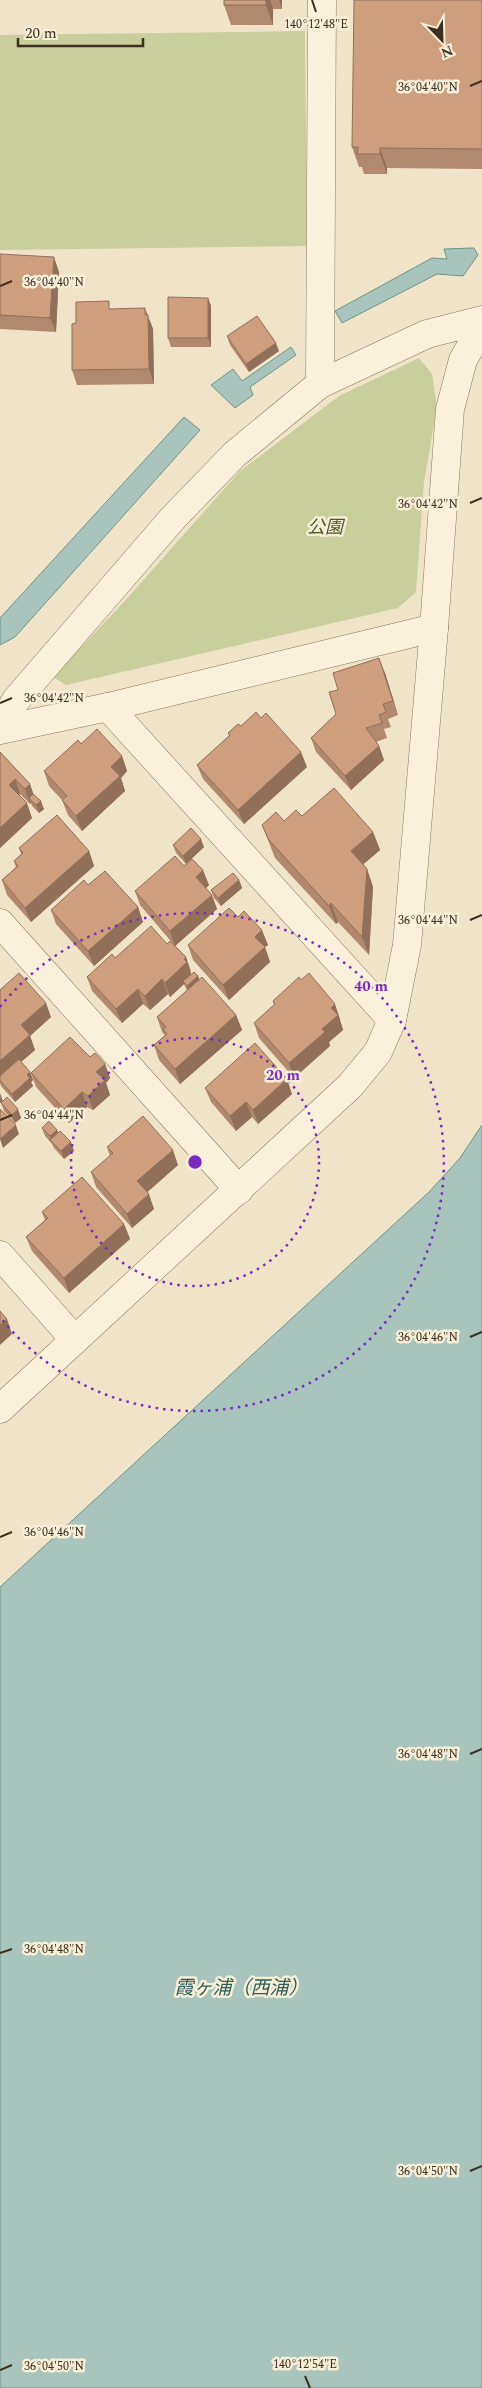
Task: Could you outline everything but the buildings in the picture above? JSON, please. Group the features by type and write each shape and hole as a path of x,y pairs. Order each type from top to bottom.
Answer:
{"street":[{"path":"320,384 322,0"},
{"path":"0,729 16,700 180,511 234,454 320,384 428,334 482,320"},
{"path":"0,1409 240,1190 350,1086 378,1052 392,1020 406,945 434,628 450,409 463,360 482,326"},
{"path":"0,729 108,707 434,628"},
{"path":"108,707 392,1020"},
{"path":"0,923 240,1190"},
{"path":"0,1255 75,1340"}],"green space":[{"path":"305,31 307,246 0,250 0,35"},
{"name":"公園","path":"419,358 432,374 437,407 424,482 416,592 398,608 66,685 53,677 123,603 240,471 339,396"}],"water":[{"path":"474,248 478,255 463,276 437,274 342,323 335,311 432,258 447,259 444,249"},
{"path":"291,347 296,355 250,387 253,395 235,408 211,385 233,369 242,381"},
{"path":"184,417 200,430 15,637 0,645 0,618"},
{"name":"霞ヶ浦（西浦）","path":"482,1125 482,2388 0,2388 0,1587 429,1192 460,1158"}]}
